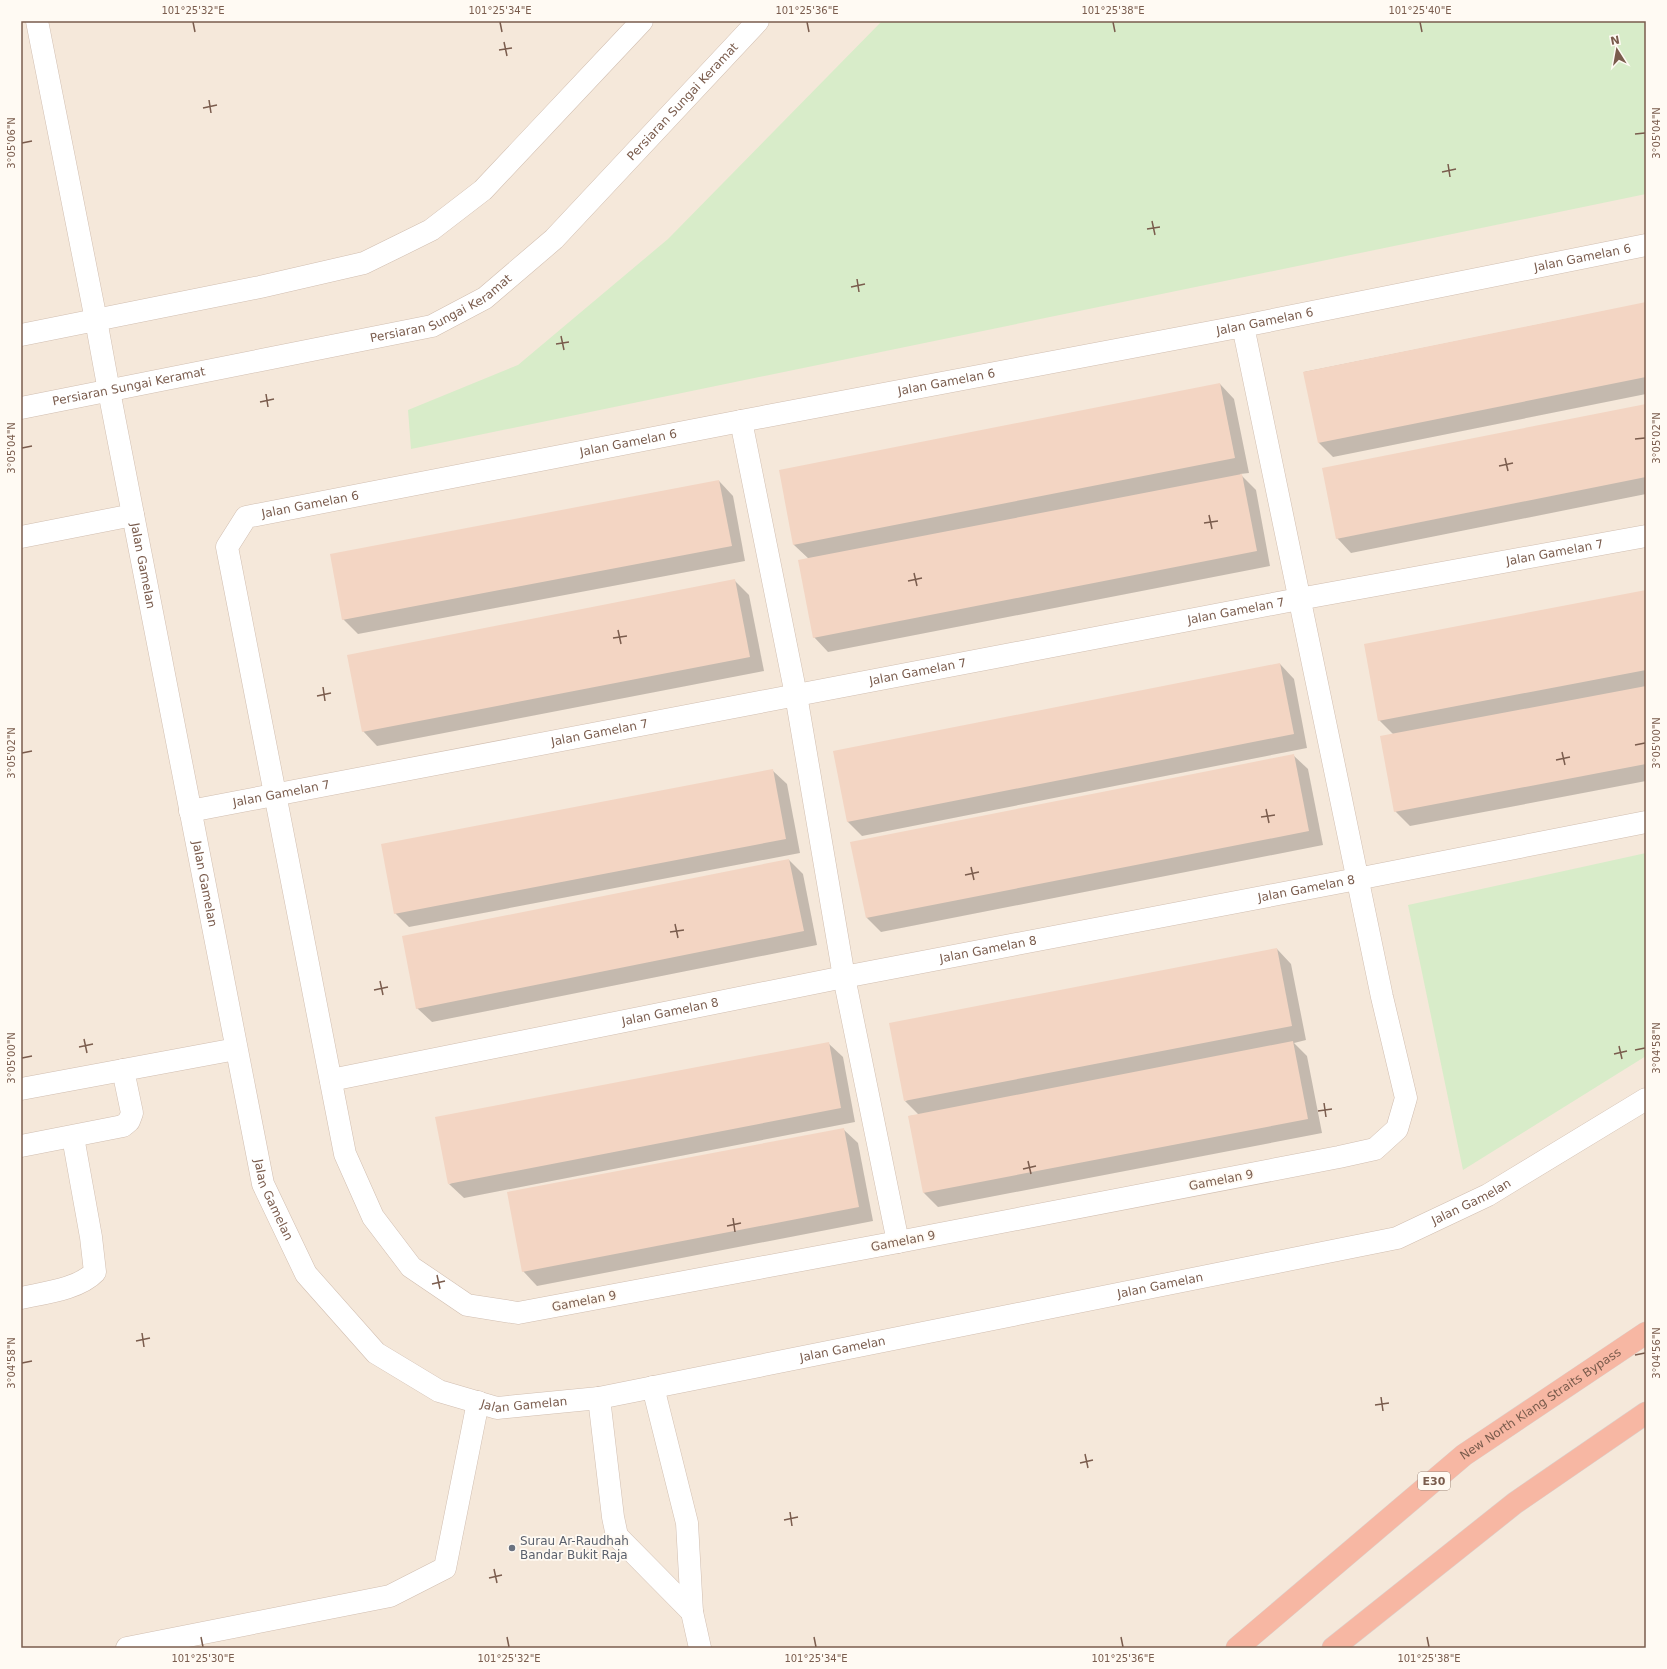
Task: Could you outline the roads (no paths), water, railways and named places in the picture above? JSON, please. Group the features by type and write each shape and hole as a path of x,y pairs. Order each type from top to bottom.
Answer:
{"highway":[{"name":"New North Klang Straits Bypass","path":"1237,1648 1464,1455 1646,1333"},
{"path":"1333,1648 1515,1503 1646,1413"}],"street":[{"name":"Jalan Gamelan","path":"37,21 263,1184 306,1274 376,1353 439,1391 497,1408 599,1398 1397,1238 1488,1195 1646,1099"},
{"path":"21,335 260,287 364,263 431,230 482,190 642,21"},
{"name":"Persiaran Sungai Keramat","path":"21,408 432,326 485,298 554,239 758,21"},
{"name":"Jalan Gamelan 6","path":"246,517 741,420 1243,326 1646,245"},
{"path":"1243,326 1357,880"},
{"path":"741,420 796,695 844,977 898,1242"},
{"path":"21,537 133,515"},
{"name":"Gamelan 9","path":"246,517 227,547 345,1154 373,1217 411,1267 467,1305 518,1313 898,1242 1376,1149 1397,1129 1406,1098 1382,997 1357,880"},
{"name":"Jalan Gamelan 7","path":"190,811 1299,599 1646,536"},
{"name":"Jalan Gamelan 8","path":"331,1080 844,977 1357,880 1646,822"},
{"path":"21,1089 236,1049"},
{"path":"21,1146 123,1126 129,1122 132,1113 123,1070"},
{"path":"21,1298 65,1288 85,1281 95,1272 91,1237 73,1137"},
{"path":"653,1387 687,1523 692,1612 700,1648"},
{"path":"599,1398 613,1517 617,1536 692,1612"},
{"path":"127,1648 390,1596 445,1568 478,1402"}],"place":[{"name":"Surau Ar-Raudhah Bandar Bukit Raja","path":"512,1548"}]}
